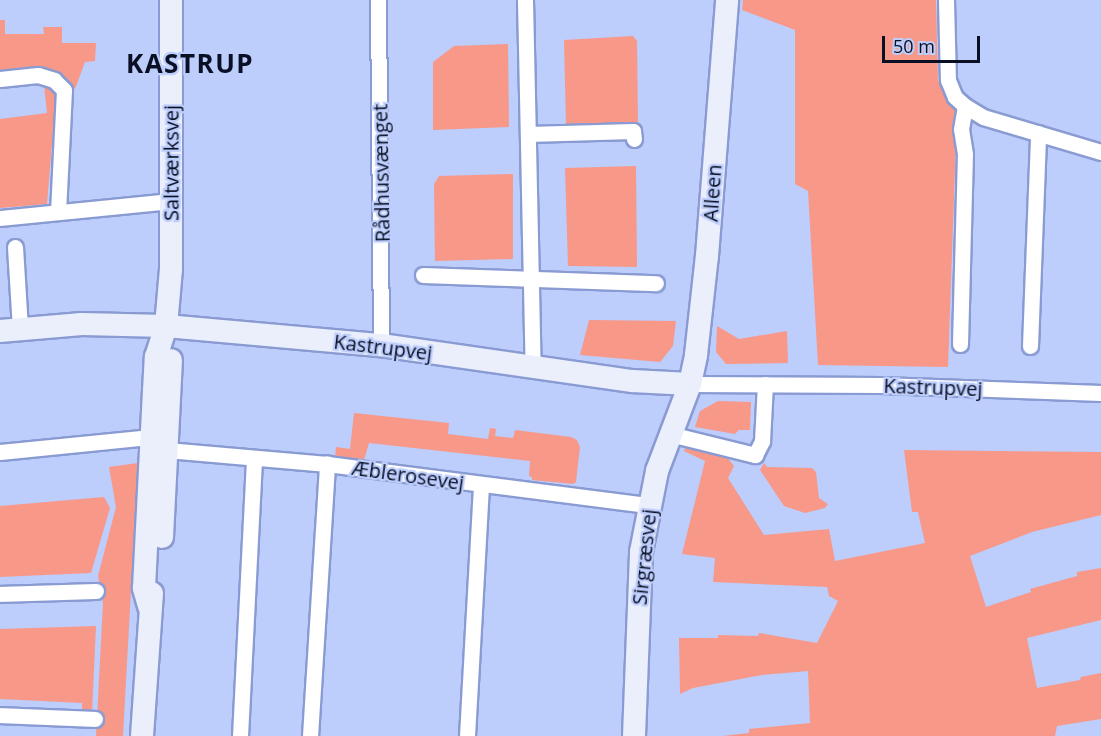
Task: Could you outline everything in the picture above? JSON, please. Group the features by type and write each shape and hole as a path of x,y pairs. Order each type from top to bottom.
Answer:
{"street":[{"name":"Saltværksvej","path":"141,736 149,606 144,588 162,443 156,357 166,326 171,269 171,0"},
{"name":"Rådhusvænget","path":"378,0 381,345"},
{"path":"525,0 533,367"},
{"name":"Alleen","path":"690,384 707,256 727,0"},
{"path":"946,0 948,80 956,97 965,106 983,117 1101,152"},
{"path":"0,79 38,75 54,80 64,90 58,211"},
{"path":"960,344 965,154 961,129 965,106"},
{"path":"528,134 633,131 634,139"},
{"path":"1030,346 1038,133"},
{"path":"0,218 171,201"},
{"path":"10,330 15,247"},
{"path":"423,275 656,283"},
{"name":"Kastrupvej","path":"10,330 82,324 166,326 381,345 632,381 1101,393"},
{"name":"Sirgræsvej","path":"634,736 641,552 649,505 670,434 690,384"},
{"path":"670,434 754,455 762,441 765,384"},
{"name":"Æblerosevej","path":"0,453 162,443 254,458 327,464 649,505"},
{"path":"240,736 254,458"},
{"path":"310,736 327,464"},
{"path":"467,736 481,485"},
{"path":"0,594 96,591"},
{"path":"0,715 95,719"}],"shaded area":[{"path":"743,0 936,0 938,80 957,112 948,367 818,365 808,191 795,184 795,30 742,10"},
{"path":"0,20 5,20 5,34 44,34 43,27 62,27 62,43 96,43 95,61 85,62 75,89 50,70 0,72"},
{"path":"633,36 637,41 638,125 566,126 564,40"},
{"path":"508,44 509,127 433,130 433,62 454,46"},
{"path":"44,85 56,94 47,204 0,208 0,119 47,113"},
{"path":"636,166 637,267 568,266 565,168"},
{"path":"513,174 513,259 435,261 434,184 439,176"},
{"path":"589,320 676,321 673,346 660,362 580,355"},
{"path":"717,326 739,339 787,331 788,363 726,364 716,352"},
{"path":"718,401 751,402 750,430 739,430 735,434 695,427 700,411"},
{"path":"354,413 449,423 448,434 488,439 490,428 496,429 495,436 513,438 515,430 571,437 577,440 580,447 576,482 573,484 532,480 529,476 530,461 369,443 364,460 335,458 336,447 350,449"},
{"path":"685,448 726,456 734,466 728,478 764,535 829,529 835,561 925,543 918,512 912,512 904,450 1101,452 1101,515 1032,532 970,556 986,607 1031,592 1030,589 1077,576 1077,572 1101,568 1101,620 1027,638 1037,688 1080,680 1081,677 1101,673 1101,719 1057,726 1055,736 723,736 749,733 749,729 810,723 808,671 762,675 693,688 680,694 679,638 718,638 718,635 758,636 759,633 817,643 838,601 829,596 827,587 713,582 715,558 682,554 705,461 684,451"},
{"path":"138,463 123,736 96,736 103,603 98,576 116,507 109,467"},
{"path":"764,463 767,467 812,468 816,472 819,498 828,504 825,508 805,513 784,506 760,470"},
{"path":"104,497 110,508 91,573 0,577 0,506"},
{"path":"96,626 92,713 82,713 82,703 0,699 0,629"}],"district":[{"name":"KASTRUP","path":"190,64"}]}
